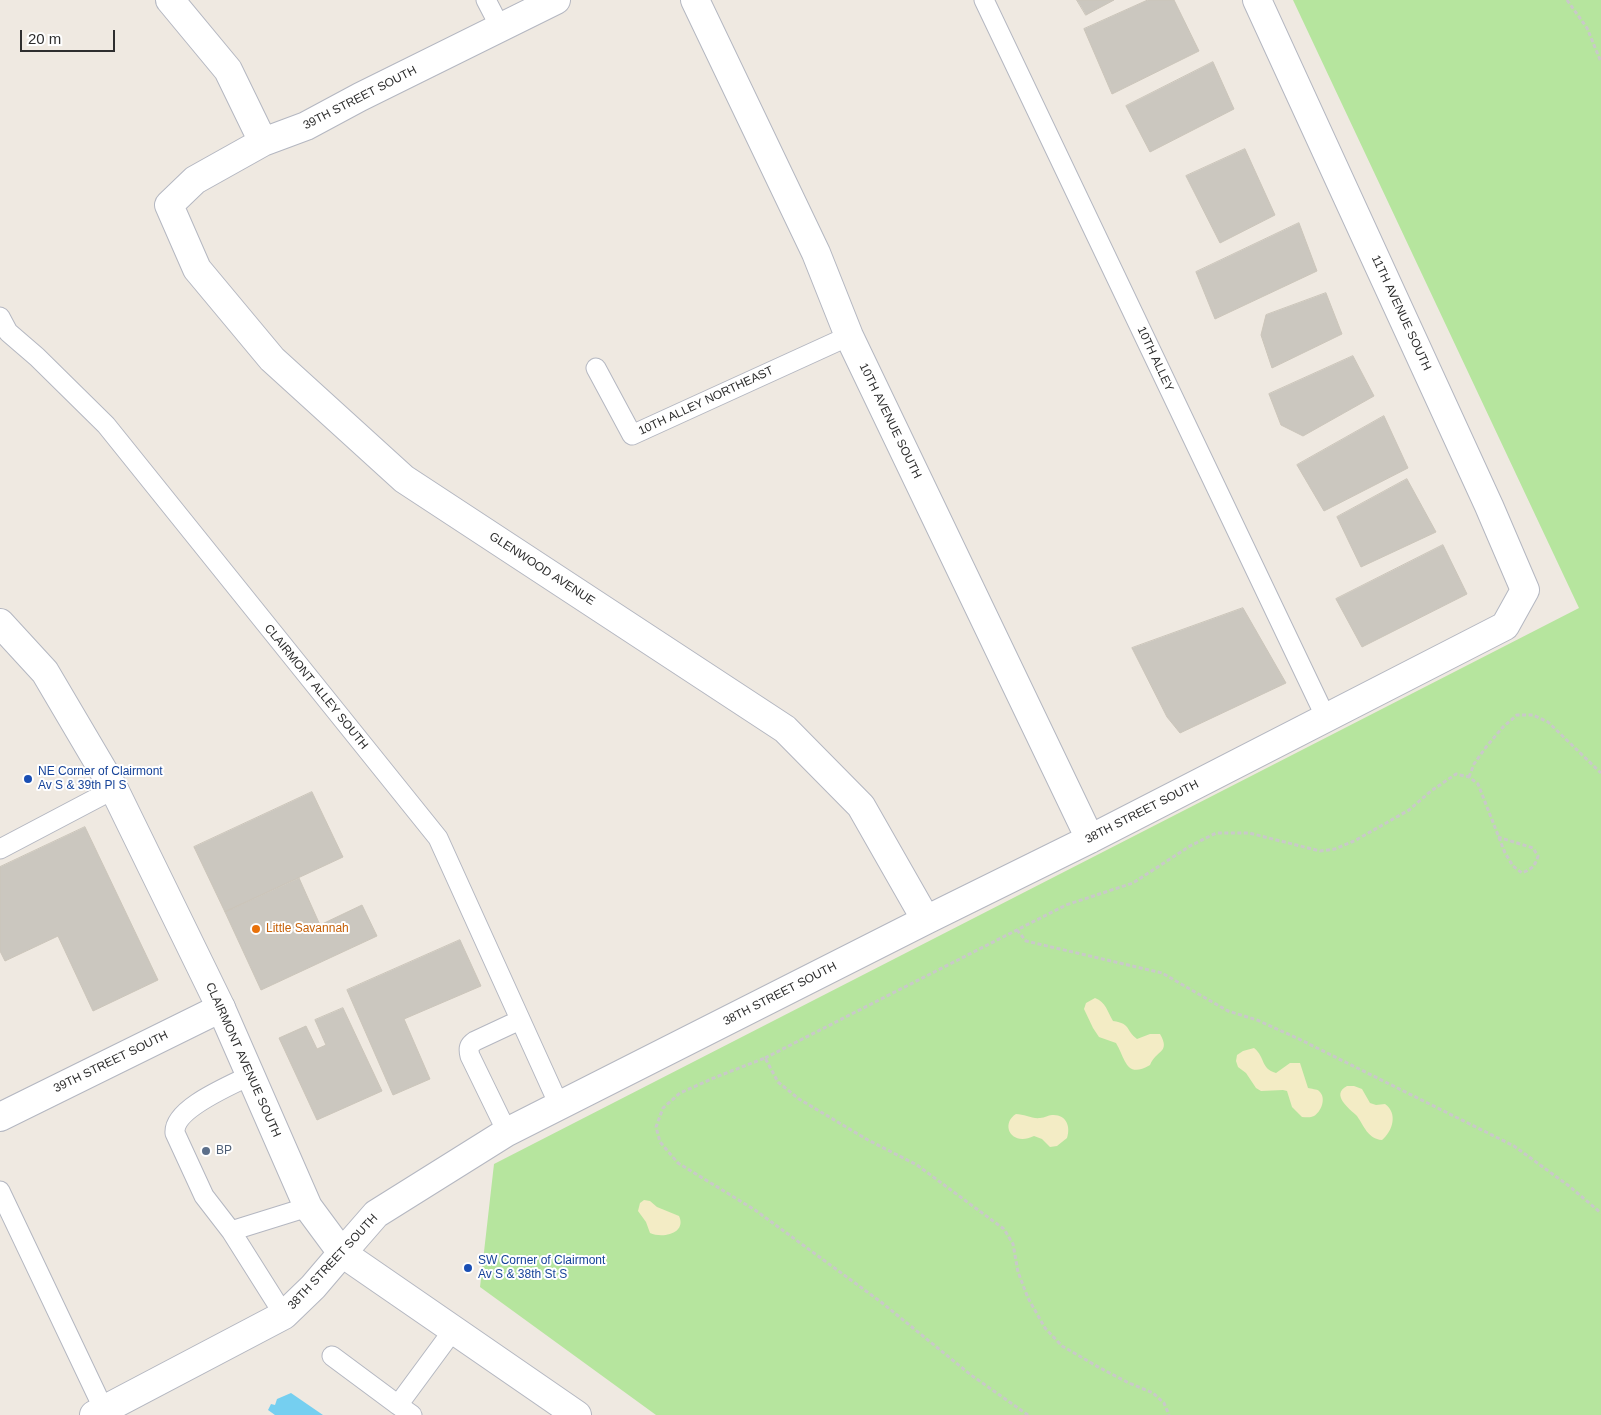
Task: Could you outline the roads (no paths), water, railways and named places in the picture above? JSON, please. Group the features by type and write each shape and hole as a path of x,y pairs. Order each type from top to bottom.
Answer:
{"street":[{"path":"170,0 228,70 263,142"},
{"name":"39TH STREET SOUTH","path":"170,205 195,180 263,142 306,126 368,93 556,0"},
{"name":"10TH AVENUE SOUTH","path":"695,0 816,253 849,336 1090,839"},
{"name":"11TH AVENUE SOUTH","path":"1257,0 1489,506 1525,590 1504,626"},
{"name":"GLENWOOD AVENUE","path":"170,205 197,269 272,359 404,479 785,729 861,806 926,920"},
{"name":"38TH STREET SOUTH","path":"99,1412 284,1315 313,1287 376,1214 507,1132 1090,839 1504,626"},
{"name":"CLAIRMONT AVENUE SOUTH","path":"3,632 45,672 114,789 221,1008 308,1207 342,1253 576,1415"},
{"name":"39TH STREET SOUTH","path":"0,1117 221,1008"}],"lane":[{"path":"486,0 500,27"},
{"name":"10TH ALLEY","path":"984,0 1326,718"},
{"name":"CLAIRMONT ALLEY SOUTH","path":"0,317 8,332 37,357 106,425 438,838 559,1105"},
{"name":"10TH ALLEY NORTHEAST","path":"596,368 632,435 849,336"},
{"path":"0,849 114,789"},
{"path":"507,1132 468,1049 470,1044 475,1041 520,1020"},
{"path":"251,1076 198,1103 187,1112 175,1129 177,1138 204,1196 231,1231 284,1315"},
{"path":"0,1191 99,1412"},
{"path":"231,1231 308,1207"},
{"path":"332,1356 405,1410 454,1329"}],"water":[{"path":"291,1393 323,1415 275,1415 268,1410 271,1404 275,1405 277,1399"}],"place":[{"name":"NE Corner of Clairmont Av S & 39th Pl S","path":"28,779"},
{"name":"Little Savannah","path":"256,929"},
{"name":"BP","path":"206,1151"},
{"name":"SW Corner of Clairmont Av S & 38th St S","path":"468,1268"}]}
